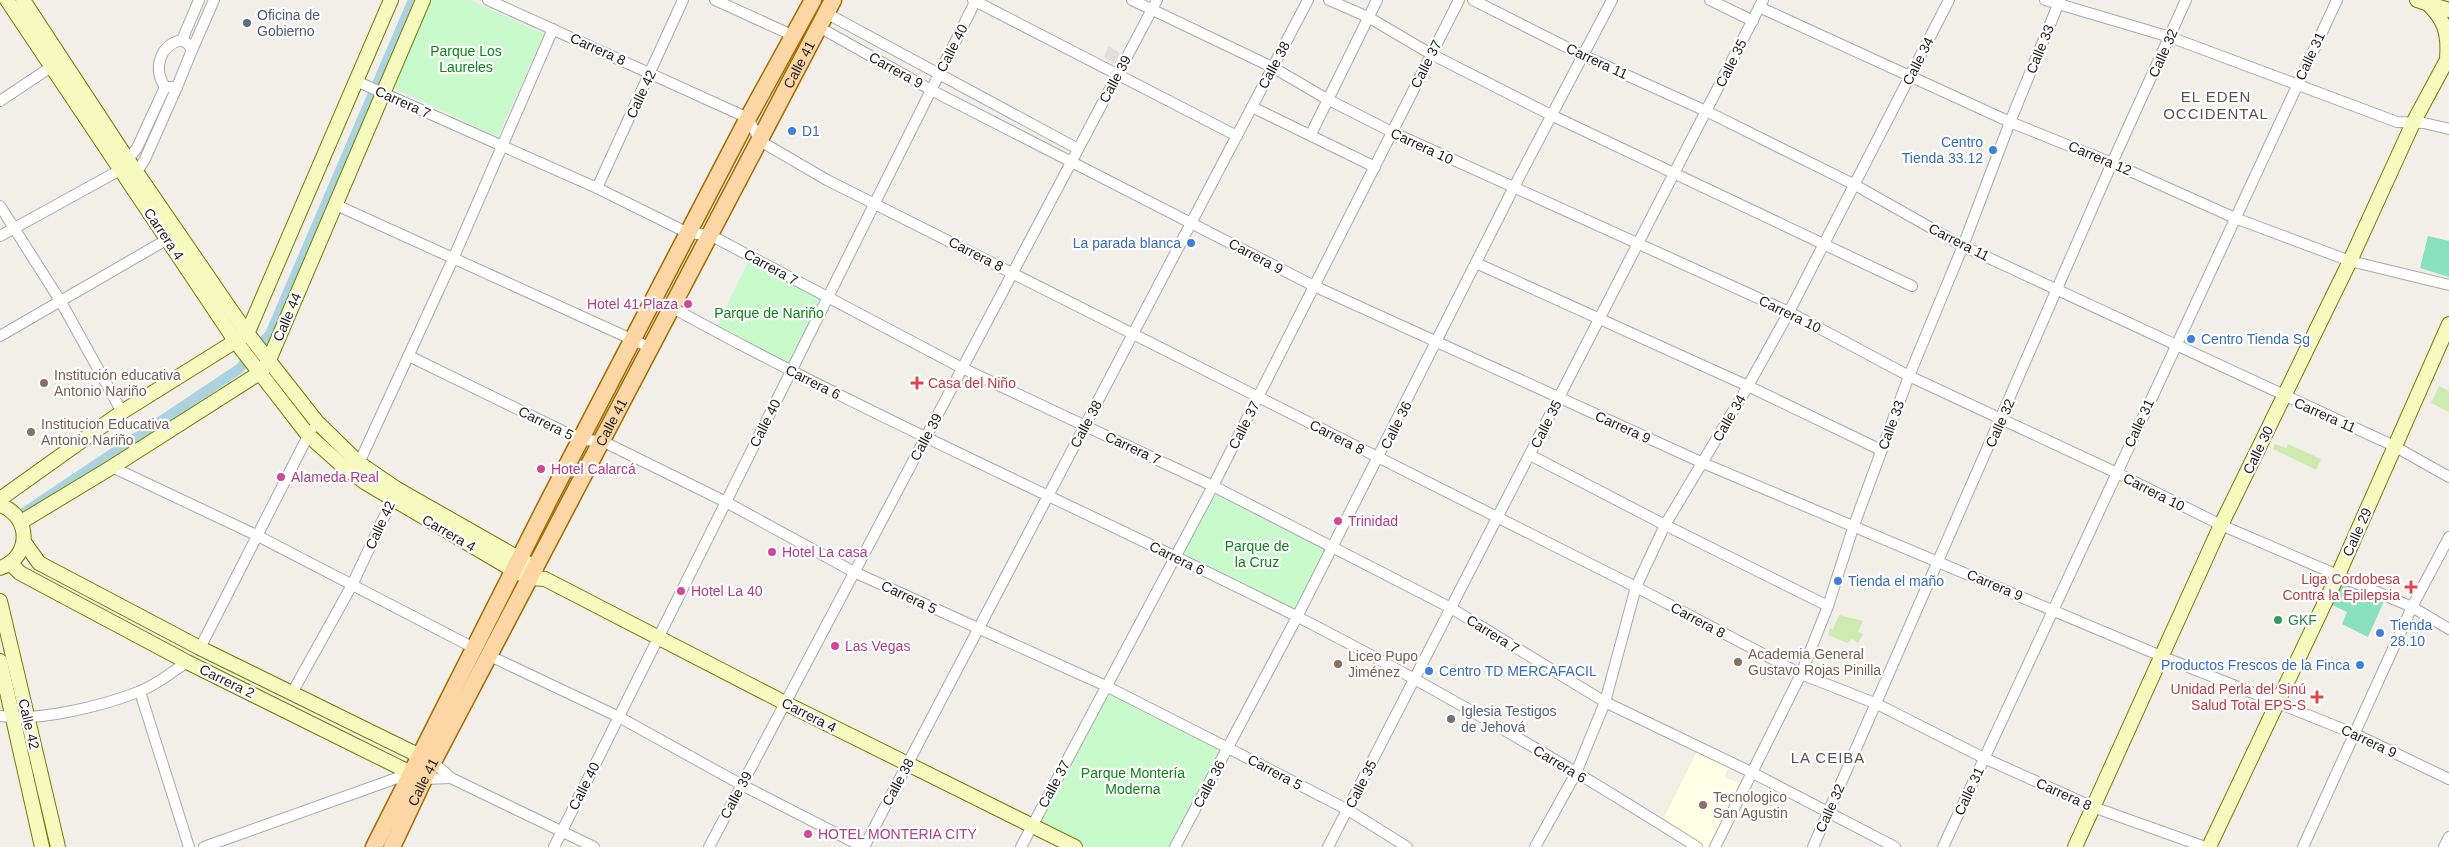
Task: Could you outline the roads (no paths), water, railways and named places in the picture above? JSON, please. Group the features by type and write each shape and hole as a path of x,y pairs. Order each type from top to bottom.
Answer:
{"main road":[{"name":"Calle 41","path":"427,759 474,648 516,564 748,118 813,0"},
{"name":"Calle 41","path":"374,847 490,656 826,13"},
{"name":"Calle 41","path":"392,847 418,776"}],"street":[{"name":"Carrera 4","path":"7,0 57,63 244,341 258,369 308,435 345,468 395,494 516,564 658,638 1075,847"},
{"path":"0,100 57,63 23,0"},
{"path":"182,40 199,0"},
{"path":"137,172 146,159 214,0"},
{"path":"0,499 122,412 244,341 359,83 390,0"},
{"name":"Calle 44","path":"21,522 112,467 258,369 266,356 334,204 379,91 423,0"},
{"name":"Carrera 8","path":"488,0 748,118"},
{"name":"Calle 42","path":"597,188 683,0"},
{"path":"715,0 794,36"},
{"path":"975,0 1236,136"},
{"name":"Calle 40","path":"554,847 975,0"},
{"name":"Carrera 10","path":"1132,0 1272,67 1326,99 1392,132 1788,312 1908,376 2002,418 2221,525 2412,607 2449,628"},
{"name":"Calle 39","path":"709,847 1157,0"},
{"name":"Calle 38","path":"864,847 1308,0"},
{"path":"1329,0 1368,17 1431,54 1673,175 1912,286"},
{"path":"1311,134 1326,99 1377,0"},
{"name":"Calle 37","path":"1021,847 1213,486 1459,0"},
{"name":"Carrera 11","path":"1473,0 1855,184 1963,246 2058,289 2284,397 2394,446 2449,476"},
{"name":"Calle 36","path":"1175,847 1297,617 1438,342 1514,187 1582,54 1612,0"},
{"path":"1710,0 1752,20"},
{"name":"Calle 34","path":"1535,847 1576,773 1605,702 1636,587 1665,526 1748,386 1788,312 1949,0"},
{"path":"2045,0 2059,2 2170,37 2397,122 2449,129"},
{"name":"Calle 32","path":"1813,847 2112,163 2186,0"},
{"name":"Calle 31","path":"1943,847 2337,0"},
{"path":"2422,1 2449,10"},
{"path":"2422,1 2439,14 2447,29 2448,57"},
{"name":"Calle 33","path":"1715,847 1801,674 1828,606 1853,528 1908,376 1963,246 2010,122 2059,2"},
{"name":"Calle 35","path":"1328,847 1761,4"},
{"name":"Carrera 12","path":"1761,4 2010,122 2112,163 2234,218 2350,261 2449,286"},
{"name":"Carrera 9","path":"826,13 1078,149"},
{"name":"Carrera 9","path":"826,13 931,90 1314,286 1703,463 1853,528 2355,734 2449,779"},
{"path":"359,463 410,356 504,146 553,29"},
{"path":"165,87 158,74 162,53 173,42 182,40 192,50"},
{"name":"Calle 30","path":"2074,847 2221,525 2350,261 2413,123 2448,57"},
{"name":"Carrera 7","path":"359,83 597,188 688,233 710,235 962,368 1213,486 1332,546 1451,608 1605,702 1753,773 1895,847"},
{"path":"165,87 177,87"},
{"path":"0,236 124,165 137,148 165,87"},
{"path":"1252,107 1311,134 1375,167"},
{"path":"748,118 760,141"},
{"name":"Carrera 8","path":"760,141 827,180 1498,517 1801,674 1877,704 1984,758 2093,807 2204,847"},
{"path":"0,336 173,236 137,172 124,165"},
{"path":"334,204 651,348"},
{"path":"0,206 61,302 122,412"},
{"path":"1476,263 1748,386 1881,450"},
{"name":"Carrera 6","path":"671,307 925,439 1175,556 1415,678 1697,847"},
{"name":"Calle 29","path":"2209,847 2338,575 2449,324"},
{"name":"Carrera 4","path":"244,341 266,356 317,422 359,463 395,494"},
{"name":"Carrera 5","path":"410,356 581,440 602,441 726,502 854,572 1106,686 1348,810 1407,847"},
{"path":"200,648 256,535 308,435 317,422"},
{"path":"1530,455 1665,526 1828,606"},
{"path":"112,467 256,535 474,648"},
{"name":"Calle 42","path":"292,693 352,585 395,494"},
{"path":"0,505 9,509 21,522 24,542 17,558 5,566"},
{"path":"2303,847 2412,607 2449,537"},
{"name":"Carrera 2","path":"24,542 29,552 39,563 200,648 427,759 451,778 594,847"},
{"name":"Carrera 2","path":"5,566 187,662 418,776 451,778"},
{"name":"Calle 42","path":"0,601 58,847"},
{"path":"490,656 619,717 742,785 864,847"},
{"name":"Calle 42","path":"0,661 6,717 42,847"},
{"path":"6,717 27,717 85,708 140,692 187,662"},
{"path":"140,692 189,847"},
{"path":"204,847 418,776"},
{"path":"2444,847 2449,837"}],"waterway":[{"path":"22,514 239,369 270,334 413,0"}],"place":[{"name":"Oficina de Gobierno","path":"247,23"},
{"name":"D1","path":"792,131"},
{"name":"Centro Tienda 33.12","path":"1993,150"},
{"name":"La parada blanca","path":"1191,243"},
{"name":"Hotel 41 Plaza","path":"688,304"},
{"name":"Centro Tienda Sg","path":"2191,339"},
{"name":"Institución educativa Antonio Nariño","path":"44,383"},
{"name":"Casa del Niño","path":"917,383"},
{"name":"Institucion Educativa Antonio Nariño","path":"31,432"},
{"name":"Hotel Calarcá","path":"541,469"},
{"name":"Alameda Real","path":"281,477"},
{"name":"Trinidad","path":"1338,521"},
{"name":"Hotel La casa","path":"772,552"},
{"name":"Tienda el maño","path":"1838,581"},
{"name":"Liga Cordobesa Contra la Epilepsia","path":"2411,587"},
{"name":"Hotel La 40","path":"681,591"},
{"name":"GKF","path":"2278,620"},
{"name":"Tienda 28.10","path":"2380,633"},
{"name":"Las Vegas","path":"835,646"},
{"name":"Academia General Gustavo Rojas Pinilla","path":"1738,662"},
{"name":"Liceo Pupo Jiménez","path":"1338,664"},
{"name":"Productos Frescos de la Finca","path":"2360,665"},
{"name":"Centro TD MERCAFACIL","path":"1429,671"},
{"name":"Unidad Perla del Sinú Salud Total EPS-S","path":"2317,697"},
{"name":"Iglesia Testigos de Jehová","path":"1451,719"},
{"name":"Tecnologico San Agustin","path":"1703,805"},
{"name":"HOTEL MONTERIA CITY","path":"808,834"}],"district":[{"name":"EL EDEN OCCIDENTAL","path":"2216,106"},
{"name":"LA CEIBA","path":"1828,758"}],"park label":[{"name":"Parque Los Laureles","path":"466,59"},
{"name":"Parque de Nariño","path":"769,313"},
{"name":"Parque de la Cruz","path":"1257,554"},
{"name":"Parque Montería Moderna","path":"1133,782"}]}
